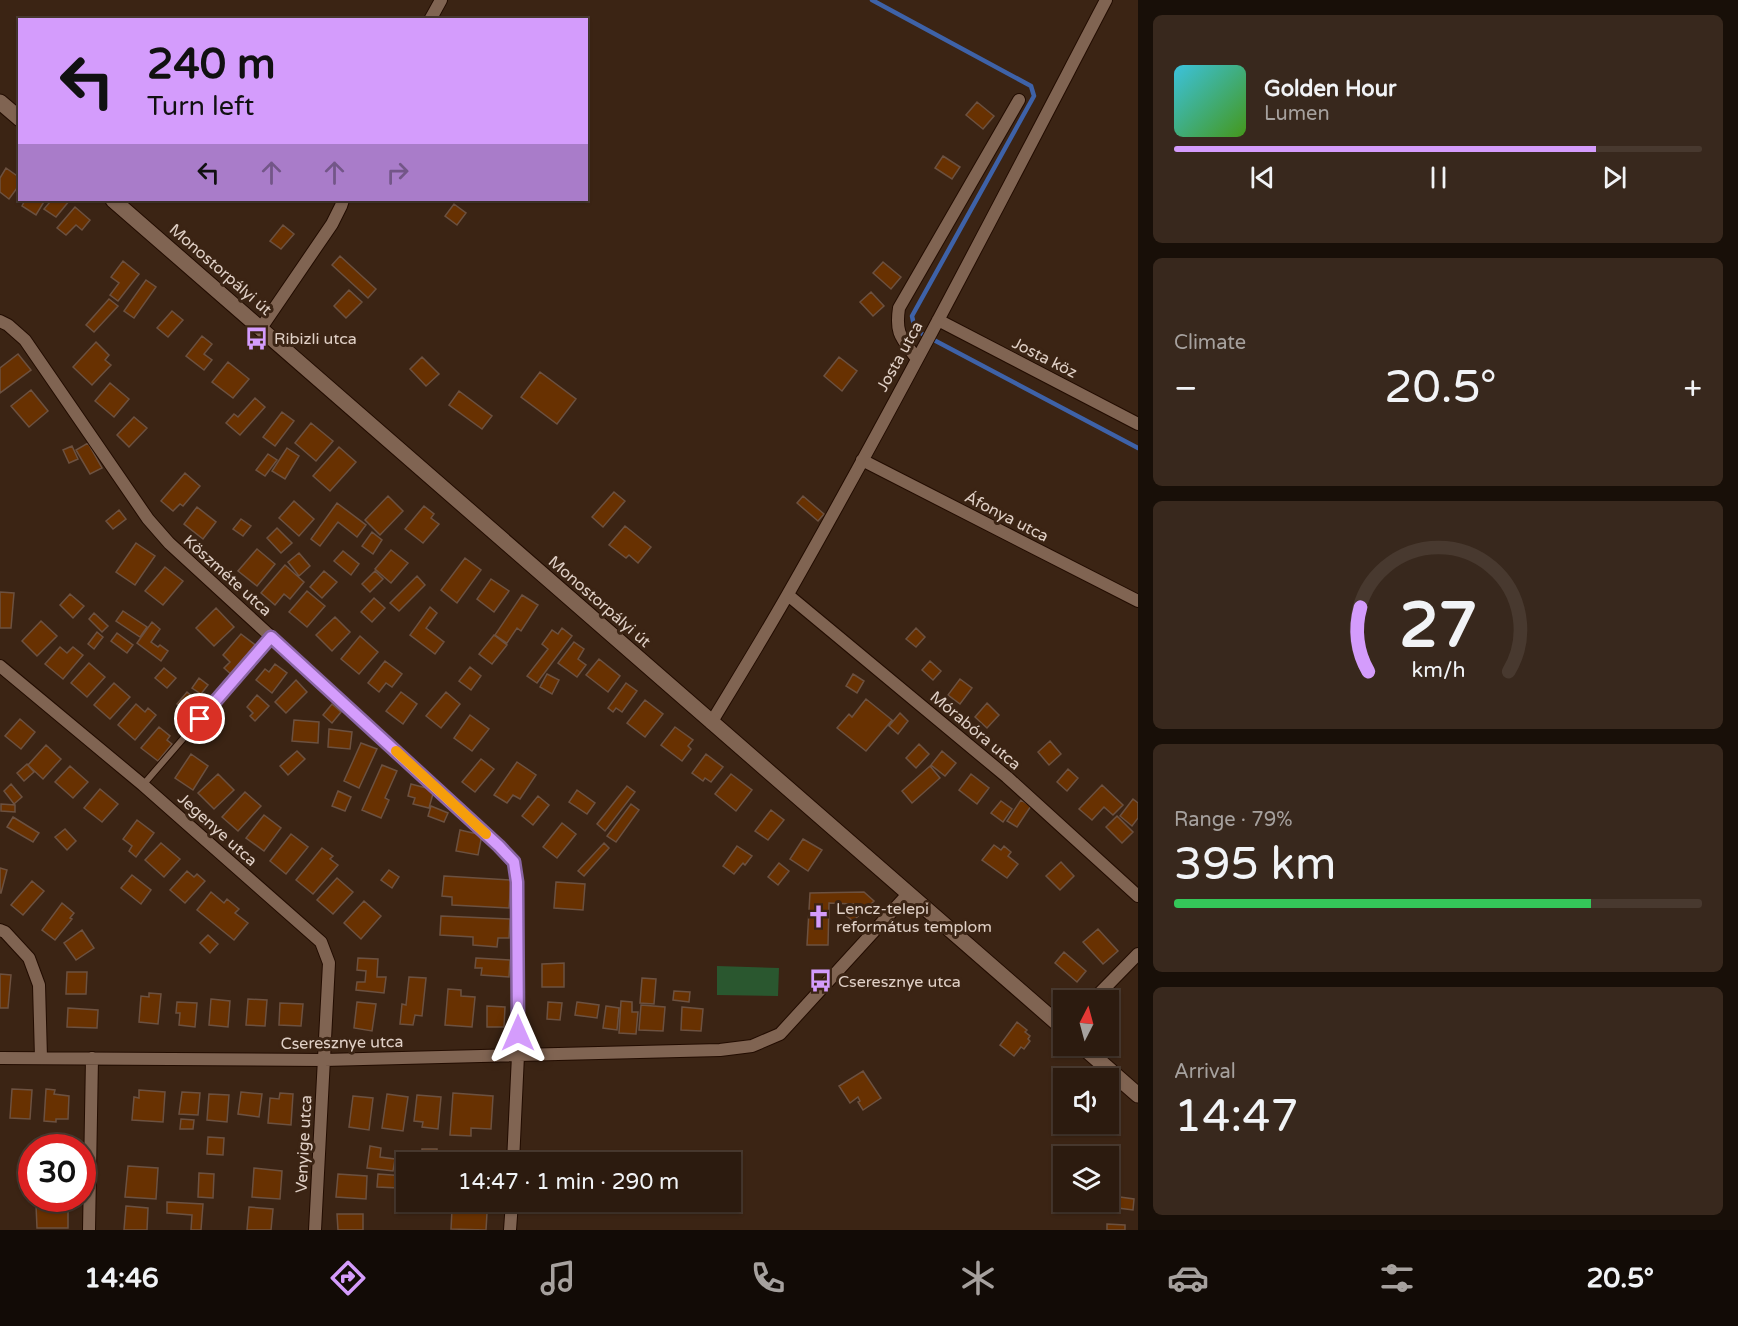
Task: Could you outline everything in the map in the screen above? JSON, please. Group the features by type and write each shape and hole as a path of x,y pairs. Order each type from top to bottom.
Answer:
{"street":[{"path":"431,18 441,0"},
{"name":"Josta utca","path":"711,723 788,594 917,359 1106,0"},
{"path":"917,359 903,340 897,326 899,309 1019,100"},
{"path":"0,102 18,117"},
{"name":"Monostorpályi út","path":"114,201 1053,1019"},
{"path":"261,328 332,224 343,201"},
{"name":"Köszméte utca","path":"0,321 8,324 25,340 147,519 169,543 514,862 517,882 518,1055 513,1152"},
{"name":"Josta köz","path":"935,325 1138,424"},
{"name":"Áfonya utca","path":"861,460 1138,601"},
{"name":"Mórabóra utca","path":"788,594 1007,777 1138,896"},
{"name":"Jegenye utca","path":"0,666 143,785 321,942 329,963 324,1060"},
{"name":"Cseresznye utca","path":"0,1058 324,1060 720,1050 752,1046 780,1034 908,894"},
{"path":"0,930 5,932 29,958 39,985 41,1058"},
{"path":"1103,990 1138,954"},
{"path":"1093,1056 1138,1095"},
{"path":"89,1230 92,1058"},
{"name":"Venyige utca","path":"315,1230 324,1060"},
{"path":"510,1230 511,1212"}],"lane":[{"path":"143,785 271,637"}],"green space":[{"path":"717,966 779,968 778,996 717,995"}],"building":[{"path":"977,102 994,116 983,129 966,115"},
{"path":"943,156 960,167 952,179 935,168"},
{"path":"6,168 18,177 18,187 9,199 0,192 0,178"},
{"path":"24,201 44,201 36,215 22,206"},
{"path":"48,201 69,201 56,217 44,209"},
{"path":"454,204 466,213 457,225 445,216"},
{"path":"75,207 90,220 82,230 76,225 66,235 57,228"},
{"path":"283,225 294,234 281,249 270,241"},
{"path":"340,256 376,289 368,298 332,265"},
{"path":"123,261 139,274 118,301 110,295 119,283 111,277"},
{"path":"883,262 901,277 891,289 873,273"},
{"path":"146,280 156,287 134,318 124,311"},
{"path":"349,290 362,302 346,318 334,306"},
{"path":"871,292 884,306 873,316 860,302"},
{"path":"109,299 118,306 94,332 86,325"},
{"path":"172,311 183,320 168,337 157,328"},
{"path":"202,336 212,344 204,354 212,360 204,370 186,356"},
{"path":"96,342 109,355 105,360 111,365 92,385 73,367"},
{"path":"18,354 31,370 0,393 0,368"},
{"path":"422,357 439,374 426,386 410,369"},
{"path":"839,357 857,371 842,391 824,376"},
{"path":"228,362 249,379 233,398 212,382"},
{"path":"540,372 576,399 557,424 521,397"},
{"path":"110,383 129,399 114,417 95,401"},
{"path":"31,390 48,411 29,427 11,406"},
{"path":"459,391 492,416 482,429 449,405"},
{"path":"255,398 265,407 240,435 226,423 234,414 238,417"},
{"path":"282,412 294,421 275,446 263,437"},
{"path":"134,417 147,428 129,447 117,435"},
{"path":"311,423 333,441 316,461 295,443"},
{"path":"88,443 102,468 90,474 76,450"},
{"path":"72,446 78,459 69,463 63,450"},
{"path":"339,447 356,462 330,491 313,476"},
{"path":"287,448 299,456 285,479 272,471"},
{"path":"268,454 277,460 265,476 256,470"},
{"path":"185,473 200,486 183,506 180,504 173,511 161,501"},
{"path":"614,492 625,501 603,527 592,517"},
{"path":"388,496 403,511 380,535 365,520"},
{"path":"803,496 824,514 818,521 797,503"},
{"path":"294,501 314,519 299,536 279,518"},
{"path":"337,503 366,525 357,537 338,522 320,546 311,539"},
{"path":"424,506 434,514 431,518 439,524 423,543 405,529"},
{"path":"197,507 216,522 203,539 184,524"},
{"path":"119,510 126,519 113,529 106,521"},
{"path":"241,519 251,526 243,536 233,529"},
{"path":"625,526 651,547 638,563 629,555 626,558 609,545"},
{"path":"277,528 292,543 281,553 267,538"},
{"path":"372,532 382,540 373,554 362,546"},
{"path":"136,543 155,556 135,585 116,572"},
{"path":"257,549 275,564 257,586 238,571"},
{"path":"391,550 408,563 391,583 375,569"},
{"path":"343,551 359,564 351,575 334,561"},
{"path":"299,553 310,566 299,576 288,562"},
{"path":"465,558 481,570 457,603 441,590"},
{"path":"285,565 304,582 290,599 284,594 275,605 261,593"},
{"path":"165,567 183,581 163,605 145,591"},
{"path":"324,571 337,582 322,598 310,587"},
{"path":"375,571 383,579 370,592 362,584"},
{"path":"417,576 425,585 399,611 390,603"},
{"path":"491,579 509,591 494,612 477,599"},
{"path":"307,591 325,606 307,627 289,612"},
{"path":"0,592 14,593 11,628 0,628"},
{"path":"70,594 84,606 73,618 60,605"},
{"path":"522,595 538,605 521,631 517,628 507,643 495,635"},
{"path":"374,598 385,608 372,622 361,612"},
{"path":"430,607 437,613 426,628 444,642 435,654 410,635"},
{"path":"216,608 234,627 214,646 196,628"},
{"path":"123,611 147,627 140,637 116,621"},
{"path":"94,613 108,626 102,632 89,619"},
{"path":"335,617 350,632 332,651 316,635"},
{"path":"41,621 57,636 37,656 22,641"},
{"path":"152,622 160,629 151,642 168,651 161,661 137,643"},
{"path":"562,628 572,636 537,683 527,676 548,649 542,644 552,630 558,634"},
{"path":"916,628 925,637 916,647 906,639"},
{"path":"97,632 103,637 94,649 88,644"},
{"path":"117,633 133,645 127,653 111,641"},
{"path":"241,634 258,647 233,676 224,668 230,662 223,655"},
{"path":"494,635 507,645 492,664 479,654"},
{"path":"360,636 378,652 359,674 341,659"},
{"path":"574,642 584,649 578,659 586,665 577,677 558,663"},
{"path":"60,647 67,653 73,647 83,655 63,679 45,664"},
{"path":"599,659 620,676 608,692 586,675"},
{"path":"385,661 402,674 392,687 386,683 379,692 368,683"},
{"path":"930,661 941,671 933,680 922,670"},
{"path":"89,663 105,677 87,697 71,683"},
{"path":"275,664 287,673 272,693 256,680 265,669 269,672"},
{"path":"470,667 481,676 471,690 459,681"},
{"path":"164,668 176,678 167,688 155,678"},
{"path":"547,674 559,680 552,694 540,687"},
{"path":"853,674 864,681 857,693 846,686"},
{"path":"199,678 208,685 201,694 192,688"},
{"path":"960,679 972,688 960,704 948,695"},
{"path":"296,680 307,692 286,713 275,702"},
{"path":"114,683 130,697 110,719 94,705"},
{"path":"626,683 637,691 622,712 616,708 613,712 608,708"},
{"path":"187,692 200,703 189,715 177,704"},
{"path":"401,692 417,704 403,724 386,711"},
{"path":"446,692 460,704 441,728 426,716"},
{"path":"257,695 269,706 255,721 250,716 253,713 247,707"},
{"path":"866,699 892,720 866,751 837,728 849,714 852,717"},
{"path":"645,700 663,714 645,737 627,723"},
{"path":"987,703 999,715 987,728 975,717"},
{"path":"136,704 145,712 148,708 156,715 135,740 118,725"},
{"path":"332,704 341,712 332,723 323,715"},
{"path":"900,713 908,721 898,734 889,726"},
{"path":"470,715 489,729 472,751 454,738"},
{"path":"20,719 35,732 21,749 5,736"},
{"path":"294,720 319,722 318,743 292,741"},
{"path":"159,727 170,736 167,740 172,744 158,761 141,748"},
{"path":"675,727 693,740 688,746 691,749 682,761 661,745"},
{"path":"329,729 352,732 350,749 328,747"},
{"path":"1050,741 1061,754 1049,765 1038,752"},
{"path":"361,743 377,749 359,788 344,781"},
{"path":"919,744 929,754 916,768 906,758"},
{"path":"46,745 61,759 43,779 28,765"},
{"path":"297,751 305,759 288,775 280,766"},
{"path":"942,751 956,763 945,776 931,765"},
{"path":"191,754 208,766 193,790 175,778"},
{"path":"706,754 723,767 711,782 705,778 703,781 692,773"},
{"path":"481,759 494,769 475,792 462,782"},
{"path":"517,762 536,775 520,799 513,795 507,803 494,795"},
{"path":"27,764 34,772 24,781 17,773"},
{"path":"382,765 397,771 385,798 389,800 381,818 362,810"},
{"path":"70,766 88,782 73,798 55,782"},
{"path":"930,766 940,778 912,803 902,791"},
{"path":"1068,769 1078,778 1067,791 1057,782"},
{"path":"218,774 234,790 214,809 198,793"},
{"path":"731,774 752,790 736,811 715,794"},
{"path":"971,774 989,788 977,804 959,790"},
{"path":"11,784 22,797 14,804 4,791"},
{"path":"411,784 434,790 429,808 413,804 415,798 408,796"},
{"path":"1102,785 1123,805 1113,815 1104,807 1092,820 1079,809"},
{"path":"627,786 635,792 605,831 597,824"},
{"path":"100,789 118,804 102,822 84,808"},
{"path":"577,790 595,803 587,814 569,802"},
{"path":"338,791 351,797 345,811 332,806"},
{"path":"245,792 261,806 238,831 222,817"},
{"path":"538,796 549,805 533,825 522,816"},
{"path":"1133,799 1138,803 1138,818 1132,826 1120,816"},
{"path":"1021,800 1031,806 1017,827 1007,821"},
{"path":"1001,801 1012,809 1003,822 991,813"},
{"path":"1,804 15,805 15,812 1,811"},
{"path":"631,804 639,810 616,842 607,836"},
{"path":"431,806 448,813 444,822 428,816"},
{"path":"771,810 784,820 768,840 755,831"},
{"path":"264,815 281,828 264,851 246,838"},
{"path":"1117,816 1133,832 1122,843 1106,827"},
{"path":"13,817 39,833 33,842 7,827"},
{"path":"137,820 154,833 136,857 129,851 132,846 123,839"},
{"path":"562,823 576,834 557,858 543,847"},
{"path":"65,829 76,841 67,850 55,837"},
{"path":"460,830 482,835 478,855 456,851"},
{"path":"291,834 308,847 286,874 270,861"},
{"path":"803,839 822,850 808,871 790,859"},
{"path":"161,843 180,859 164,877 145,860"},
{"path":"604,843 609,848 584,876 578,871"},
{"path":"994,845 1001,850 1004,846 1011,852 1008,856 1018,864 1007,878 982,860"},
{"path":"737,846 752,856 734,874 723,866"},
{"path":"322,848 333,856 330,859 338,865 313,894 296,880"},
{"path":"1061,862 1074,876 1060,890 1046,876"},
{"path":"779,863 789,871 778,885 768,877"},
{"path":"0,868 7,870 1,893 0,893"},
{"path":"389,870 399,877 392,888 381,880"},
{"path":"187,871 194,877 197,874 205,881 185,903 170,890"},
{"path":"132,875 151,890 141,904 121,888"},
{"path":"444,876 511,880 509,908 452,905 452,897 442,896"},
{"path":"337,878 353,892 333,914 317,900"},
{"path":"32,881 44,891 23,915 11,905"},
{"path":"556,882 585,884 583,910 554,908"},
{"path":"211,892 224,903 227,899 239,909 235,913 248,923 234,940 197,910"},
{"name":"Lencz-telepi református templom","path":"864,892 874,901 853,921 844,914 853,904 829,903 828,945 807,945 810,893"},
{"path":"364,901 381,916 361,939 344,923"},
{"path":"62,903 74,913 70,918 72,919 55,940 42,930"},
{"path":"441,916 510,919 509,938 498,938 497,947 473,945 473,937 440,935"},
{"path":"1098,929 1118,951 1103,964 1083,942"},
{"path":"82,930 94,948 76,960 64,943"},
{"path":"208,935 218,944 210,953 200,943"},
{"path":"1064,952 1086,971 1077,982 1055,963"},
{"path":"358,958 378,959 377,977 386,977 384,993 356,990 357,982 365,982 366,971 357,970"},
{"path":"476,958 510,960 509,977 481,975 482,968 475,968"},
{"path":"564,963 564,987 542,987 542,964"},
{"path":"67,972 87,972 86,994 66,994"},
{"path":"0,974 11,975 8,1008 0,1008"},
{"path":"409,977 426,978 422,1016 415,1015 413,1025 400,1024 402,1004 406,1005"},
{"path":"642,978 656,979 654,1004 640,1003"},
{"path":"448,989 461,990 461,996 475,997 472,1027 445,1025"},
{"path":"674,991 690,992 689,1002 673,1000"},
{"path":"149,993 161,994 158,1024 139,1022 141,996 149,997"},
{"path":"211,999 230,1001 228,1027 209,1025"},
{"path":"248,999 267,1000 265,1026 246,1025"},
{"path":"621,1001 632,1002 632,1012 638,1012 636,1034 619,1033"},
{"path":"177,1002 197,1003 195,1027 179,1025 180,1013 176,1013"},
{"path":"357,1002 376,1004 372,1031 354,1028"},
{"path":"548,1002 562,1003 560,1020 547,1019"},
{"path":"577,1002 599,1005 597,1018 575,1015"},
{"path":"280,1003 303,1004 301,1026 279,1025"},
{"path":"641,1005 665,1007 663,1031 639,1030"},
{"path":"487,1006 505,1007 504,1027 487,1027"},
{"path":"606,1006 619,1008 617,1030 603,1028"},
{"path":"682,1007 703,1009 701,1031 681,1030"},
{"path":"68,1008 98,1010 97,1028 67,1027"},
{"path":"1017,1022 1027,1030 1025,1032 1030,1036 1028,1039 1030,1041 1014,1056 1000,1045"},
{"path":"863,1071 881,1098 863,1110 858,1097 850,1103 839,1086"},
{"path":"12,1089 32,1090 30,1119 10,1118"},
{"path":"46,1089 55,1090 54,1094 69,1096 68,1119 56,1119 56,1122 44,1121"},
{"path":"139,1090 165,1092 163,1122 132,1120 134,1097 139,1098"},
{"path":"182,1092 200,1093 198,1115 179,1114"},
{"path":"241,1092 262,1094 259,1117 238,1114"},
{"path":"280,1093 293,1094 291,1125 268,1123 270,1098 279,1099"},
{"path":"453,1093 493,1096 491,1129 471,1128 471,1136 450,1135"},
{"path":"209,1094 229,1095 227,1122 207,1120"},
{"path":"387,1094 408,1097 403,1131 382,1128"},
{"path":"417,1095 441,1097 438,1129 422,1127 423,1122 414,1121"},
{"path":"353,1096 373,1098 369,1130 349,1127"},
{"path":"181,1119 194,1120 193,1129 180,1129"},
{"path":"208,1137 224,1138 223,1155 207,1154"},
{"path":"370,1146 381,1148 380,1157 395,1159 393,1171 367,1168"},
{"path":"422,1149 437,1149 437,1152 422,1152"},
{"path":"128,1166 158,1168 156,1199 125,1197"},
{"path":"254,1168 282,1171 280,1199 252,1197"},
{"path":"199,1173 214,1174 213,1198 198,1197"},
{"path":"338,1174 367,1176 366,1199 336,1197"},
{"path":"378,1174 396,1175 396,1188 377,1187"},
{"path":"1120,1197 1134,1199 1133,1210 1119,1208"},
{"path":"167,1202 203,1204 201,1230 191,1230 192,1215 167,1213"},
{"path":"126,1206 148,1208 147,1230 124,1230"},
{"path":"249,1207 273,1209 271,1230 247,1230"},
{"path":"36,1212 68,1212 68,1228 37,1228"},
{"path":"452,1212 487,1213 486,1230 451,1229"},
{"path":"337,1214 363,1214 363,1230 338,1230"},
{"path":"1107,1224 1125,1225 1125,1230 1107,1230"}],"waterway":[{"path":"872,0 1031,86 1034,96 912,316 915,330 1138,448"}],"slow traffic":[{"path":"396,751 486,834"}],"place":[{"name":"Ribizli utca","path":"256,338"},
{"name":"Lencz-telepi református templom","path":"818,917"},
{"name":"Cseresznye utca","path":"820,981"}],"route":[{"path":"200,719 271,637 499,846 514,862 517,882 518,1033"}]}
